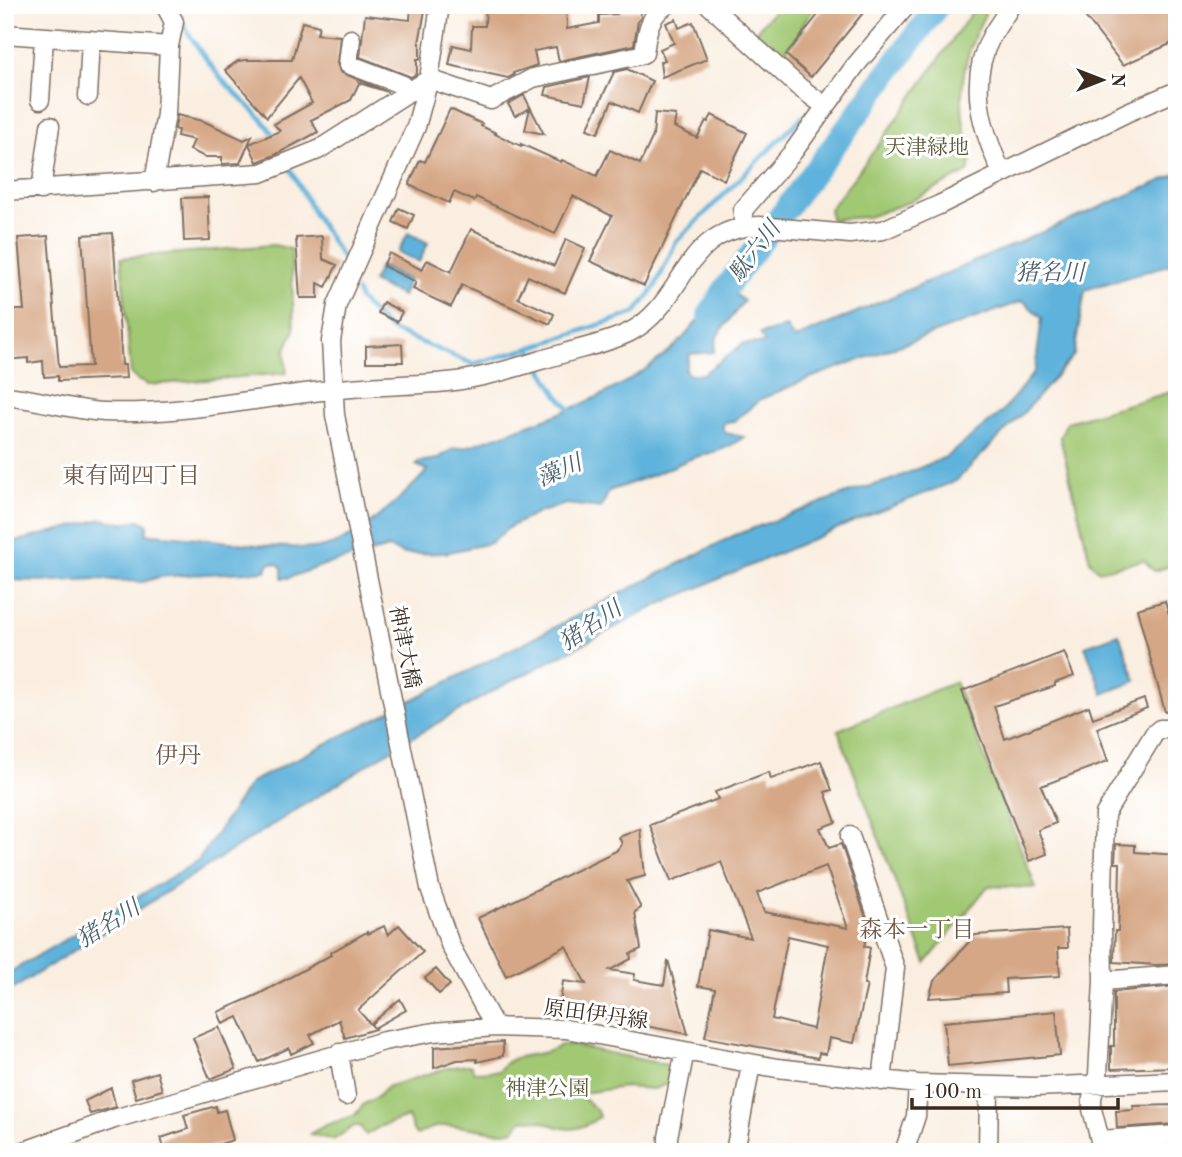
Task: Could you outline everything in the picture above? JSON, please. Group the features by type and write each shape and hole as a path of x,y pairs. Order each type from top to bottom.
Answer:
{"street":[{"path":"154,182 166,114 169,46 174,22 165,5"},
{"name":"神津大橋","path":"440,5 429,79 416,127 338,305 331,341 332,390 430,888 451,947 495,1027"},
{"path":"5,191 261,173 318,149 429,79 491,100 533,78 640,55 644,52 650,20 659,9 667,5"},
{"path":"709,5 799,87 825,106"},
{"path":"751,226 743,210 793,152 855,66 907,5"},
{"path":"1002,173 983,128 979,83 990,39 1012,5"},
{"path":"5,34 169,46"},
{"path":"40,100 44,37"},
{"path":"351,39 348,64 403,85 409,92"},
{"path":"88,96 91,40"},
{"path":"5,396 103,412 156,411 210,407 332,390 447,382 481,376 591,346 629,332 655,311 709,240 722,232 751,226 862,234 883,230 1177,91"},
{"path":"41,190 50,126"},
{"path":"1177,729 1160,729 1154,734 1105,814 1103,981 1098,1075 1092,1109 1102,1146 1177,1135"},
{"path":"850,836 895,968 882,1081"},
{"path":"1103,981 1177,975"},
{"name":"原田伊丹線","path":"22,1152 114,1119 339,1053 408,1037 495,1027 566,1029 751,1064 918,1084 989,1088 1177,1081"},
{"path":"668,1152 668,1137 685,1051"},
{"path":"339,1053 346,1096"},
{"path":"735,1152 751,1064"},
{"path":"904,1152 916,1116 918,1084"},
{"path":"988,1152 989,1088"}],"green space":[{"path":"779,5 806,5 813,11 801,26 804,29 782,55 755,32"},
{"name":"天津緑地","path":"977,5 990,5 970,48 963,78 962,109 971,153 968,172 909,202 868,217 836,219 833,226 829,210 880,143"},
{"path":"274,245 291,249 294,331 285,351 287,373 148,385 131,374 121,258"},
{"path":"1177,390 1177,564 1154,571 1144,560 1099,571 1090,561 1060,437 1067,422"},
{"path":"955,682 1036,888 988,886 926,963 838,730"},
{"name":"神津公園","path":"560,1045 672,1066 675,1069 672,1082 654,1089 624,1087 583,1093 580,1096 596,1109 599,1117 576,1128 567,1129 533,1120 522,1120 514,1130 505,1132 449,1126 428,1129 417,1135 408,1117 381,1126 366,1135 360,1126 354,1126 333,1140 310,1134 326,1125 354,1116 364,1104 387,1087 447,1068 466,1065 472,1065 473,1072 499,1071 511,1060 553,1050"}],"water":[{"path":"1177,174 1177,262 1085,290 1074,355 1026,410 956,481 660,604 502,686 391,750 5,994 5,975 198,861 251,782 735,535 850,492 891,480 946,457 1002,412 1035,371 1042,318 1023,301 810,378 761,399 734,421 726,422 722,426 725,433 744,437 735,443 609,491 601,508 566,504 511,526 490,543 445,553 404,554 389,548 324,565 288,578 282,578 282,568 272,563 268,564 266,571 159,577 143,582 97,579 5,580 5,538 18,541 102,519 123,523 139,520 148,524 146,534 269,546 319,548 333,544 363,528 406,492 428,470 416,465 418,462 437,459 453,449 466,447 551,417 633,377 680,341 723,286 744,301 717,336 714,352 690,354 685,371 690,375 703,374 743,344 765,343 760,334 786,327 794,339"},
{"path":"408,233 428,243 419,262 398,252"},
{"path":"380,266 409,280 402,296 372,282"},
{"path":"1119,634 1136,681 1103,694 1085,646"}],"building":[{"path":"411,5 426,5 419,43 420,59 417,59 415,75 411,77 360,57 365,15 410,20"},
{"path":"486,5 566,5 567,29 599,23 599,15 617,12 640,10 641,18 638,21 634,45 559,61 556,47 534,51 537,65 513,73 514,75 508,78 449,65 453,45 471,49 472,26 485,26"},
{"path":"826,5 864,5 860,10 863,13 811,77 786,55"},
{"path":"1076,5 1177,5 1177,41 1123,65"},
{"path":"676,19 679,28 693,22 707,59 662,77 660,62 665,60 660,49 674,43 666,23"},
{"path":"302,22 319,26 317,34 340,36 337,63 340,72 388,92 359,83 351,100 311,120 318,132 257,162 249,144 280,131 274,124 312,103 299,78 267,117 225,70 238,61 292,60"},
{"path":"627,69 652,81 638,113 612,101 598,133 587,129 614,72"},
{"path":"590,77 584,103 545,95 547,87"},
{"path":"524,95 544,134 525,130 530,108 515,116 508,104"},
{"path":"450,109 521,146 597,176 610,150 640,164 653,136 655,113 676,115 674,127 697,138 712,115 747,133 724,180 700,168 644,286 590,261 612,216 573,196 555,234 476,197 474,201 454,192 449,203 409,185 420,160 425,162"},
{"path":"177,115 203,121 244,140 252,136 240,163 222,164 222,157 205,157 190,150 194,140 177,136"},
{"path":"208,197 210,240 184,241 182,198"},
{"path":"399,208 414,215 408,229 393,222"},
{"path":"471,229 554,266 566,239 585,248 565,293 528,276 518,298 554,314 550,324 462,285 451,307 413,289 416,282 383,266 389,253 422,270 427,260 451,272"},
{"path":"113,233 122,365 125,365 126,378 58,381 58,376 44,377 43,361 28,363 28,358 5,360 5,310 24,310 18,238 48,236 59,367 91,366 82,235"},
{"path":"322,236 323,259 337,265 326,287 318,283 318,298 300,298 296,238"},
{"path":"383,302 402,312 397,322 378,313"},
{"path":"402,344 403,362 366,362 366,346"},
{"path":"1165,601 1177,644 1177,709 1165,712 1137,609"},
{"path":"1064,652 1074,676 1055,683 1055,686 994,706 1005,739 1089,706 1093,718 1144,699 1147,708 1097,728 1108,761 1041,786 1056,823 1038,830 1047,854 1029,861 962,691"},
{"path":"821,761 832,790 825,792 836,822 820,828 829,848 841,844 869,927 864,946 870,948 864,984 867,985 854,1043 829,1038 826,1054 819,1053 818,1058 705,1037 715,989 698,986 708,930 751,938 721,862 671,881 650,825 718,799 715,792 769,772 771,779","holes":["826,866 848,928 764,912 757,893","788,936 828,945 813,1029 772,1019"]},
{"path":"640,829 645,876 627,881 641,908 635,912 641,949 630,954 631,959 610,970 635,974 634,980 664,985 668,960 688,1034 559,1010 563,981 586,984 566,946 506,976 478,918 616,851 622,844 619,837"},
{"path":"1116,844 1135,845 1135,852 1177,855 1177,964 1114,962 1115,931 1118,931 1120,863 1115,863"},
{"path":"399,925 423,952 358,1010 375,1029 345,1038 339,1020 310,1035 314,1043 291,1054 289,1048 259,1062 238,1017 223,1024 218,1012 259,994 367,932 368,934 384,926 388,935"},
{"path":"1067,929 1068,948 1058,948 1060,976 1005,979 1006,993 929,998 934,981 975,935"},
{"path":"436,969 450,985 439,994 425,978"},
{"path":"1177,986 1177,1067 1111,1069 1111,1046 1114,1046 1114,992"},
{"path":"400,999 406,1010 374,1028 371,1024"},
{"path":"1056,1011 1060,1055 948,1066 944,1022"},
{"path":"219,1027 236,1069 210,1079 193,1038"},
{"path":"503,1042 503,1056 477,1062 477,1059 457,1060 434,1068 434,1047"},
{"path":"157,1072 162,1090 136,1098 131,1080"},
{"path":"111,1088 116,1107 90,1114 85,1101"},
{"path":"1177,1105 1177,1124 1117,1128 1116,1111 1134,1110 1133,1106"},
{"path":"216,1106 217,1112 225,1110 233,1140 194,1152 165,1152 161,1138 188,1129 184,1115"}],"waterway":[{"name":"駄六川","path":"709,315 725,289 938,5"},
{"path":"180,18 214,70 264,122 276,139"},
{"path":"530,348 635,313 655,287 676,242 802,117"},
{"path":"289,166 314,214 343,259"},
{"path":"357,292 360,300 389,329 473,364 530,348 536,358"},
{"path":"540,366 557,394 573,413"}],"district":[{"name":"東有岡四丁目","path":"131,475"},
{"name":"伊丹","path":"178,755"},
{"name":"森本一丁目","path":"917,929"}],"water label":[{"name":"猪名川","path":"1050,272"},
{"name":"藻川","path":"559,470"},
{"name":"猪名川","path":"590,625"},
{"name":"猪名川","path":"108,923"}]}
